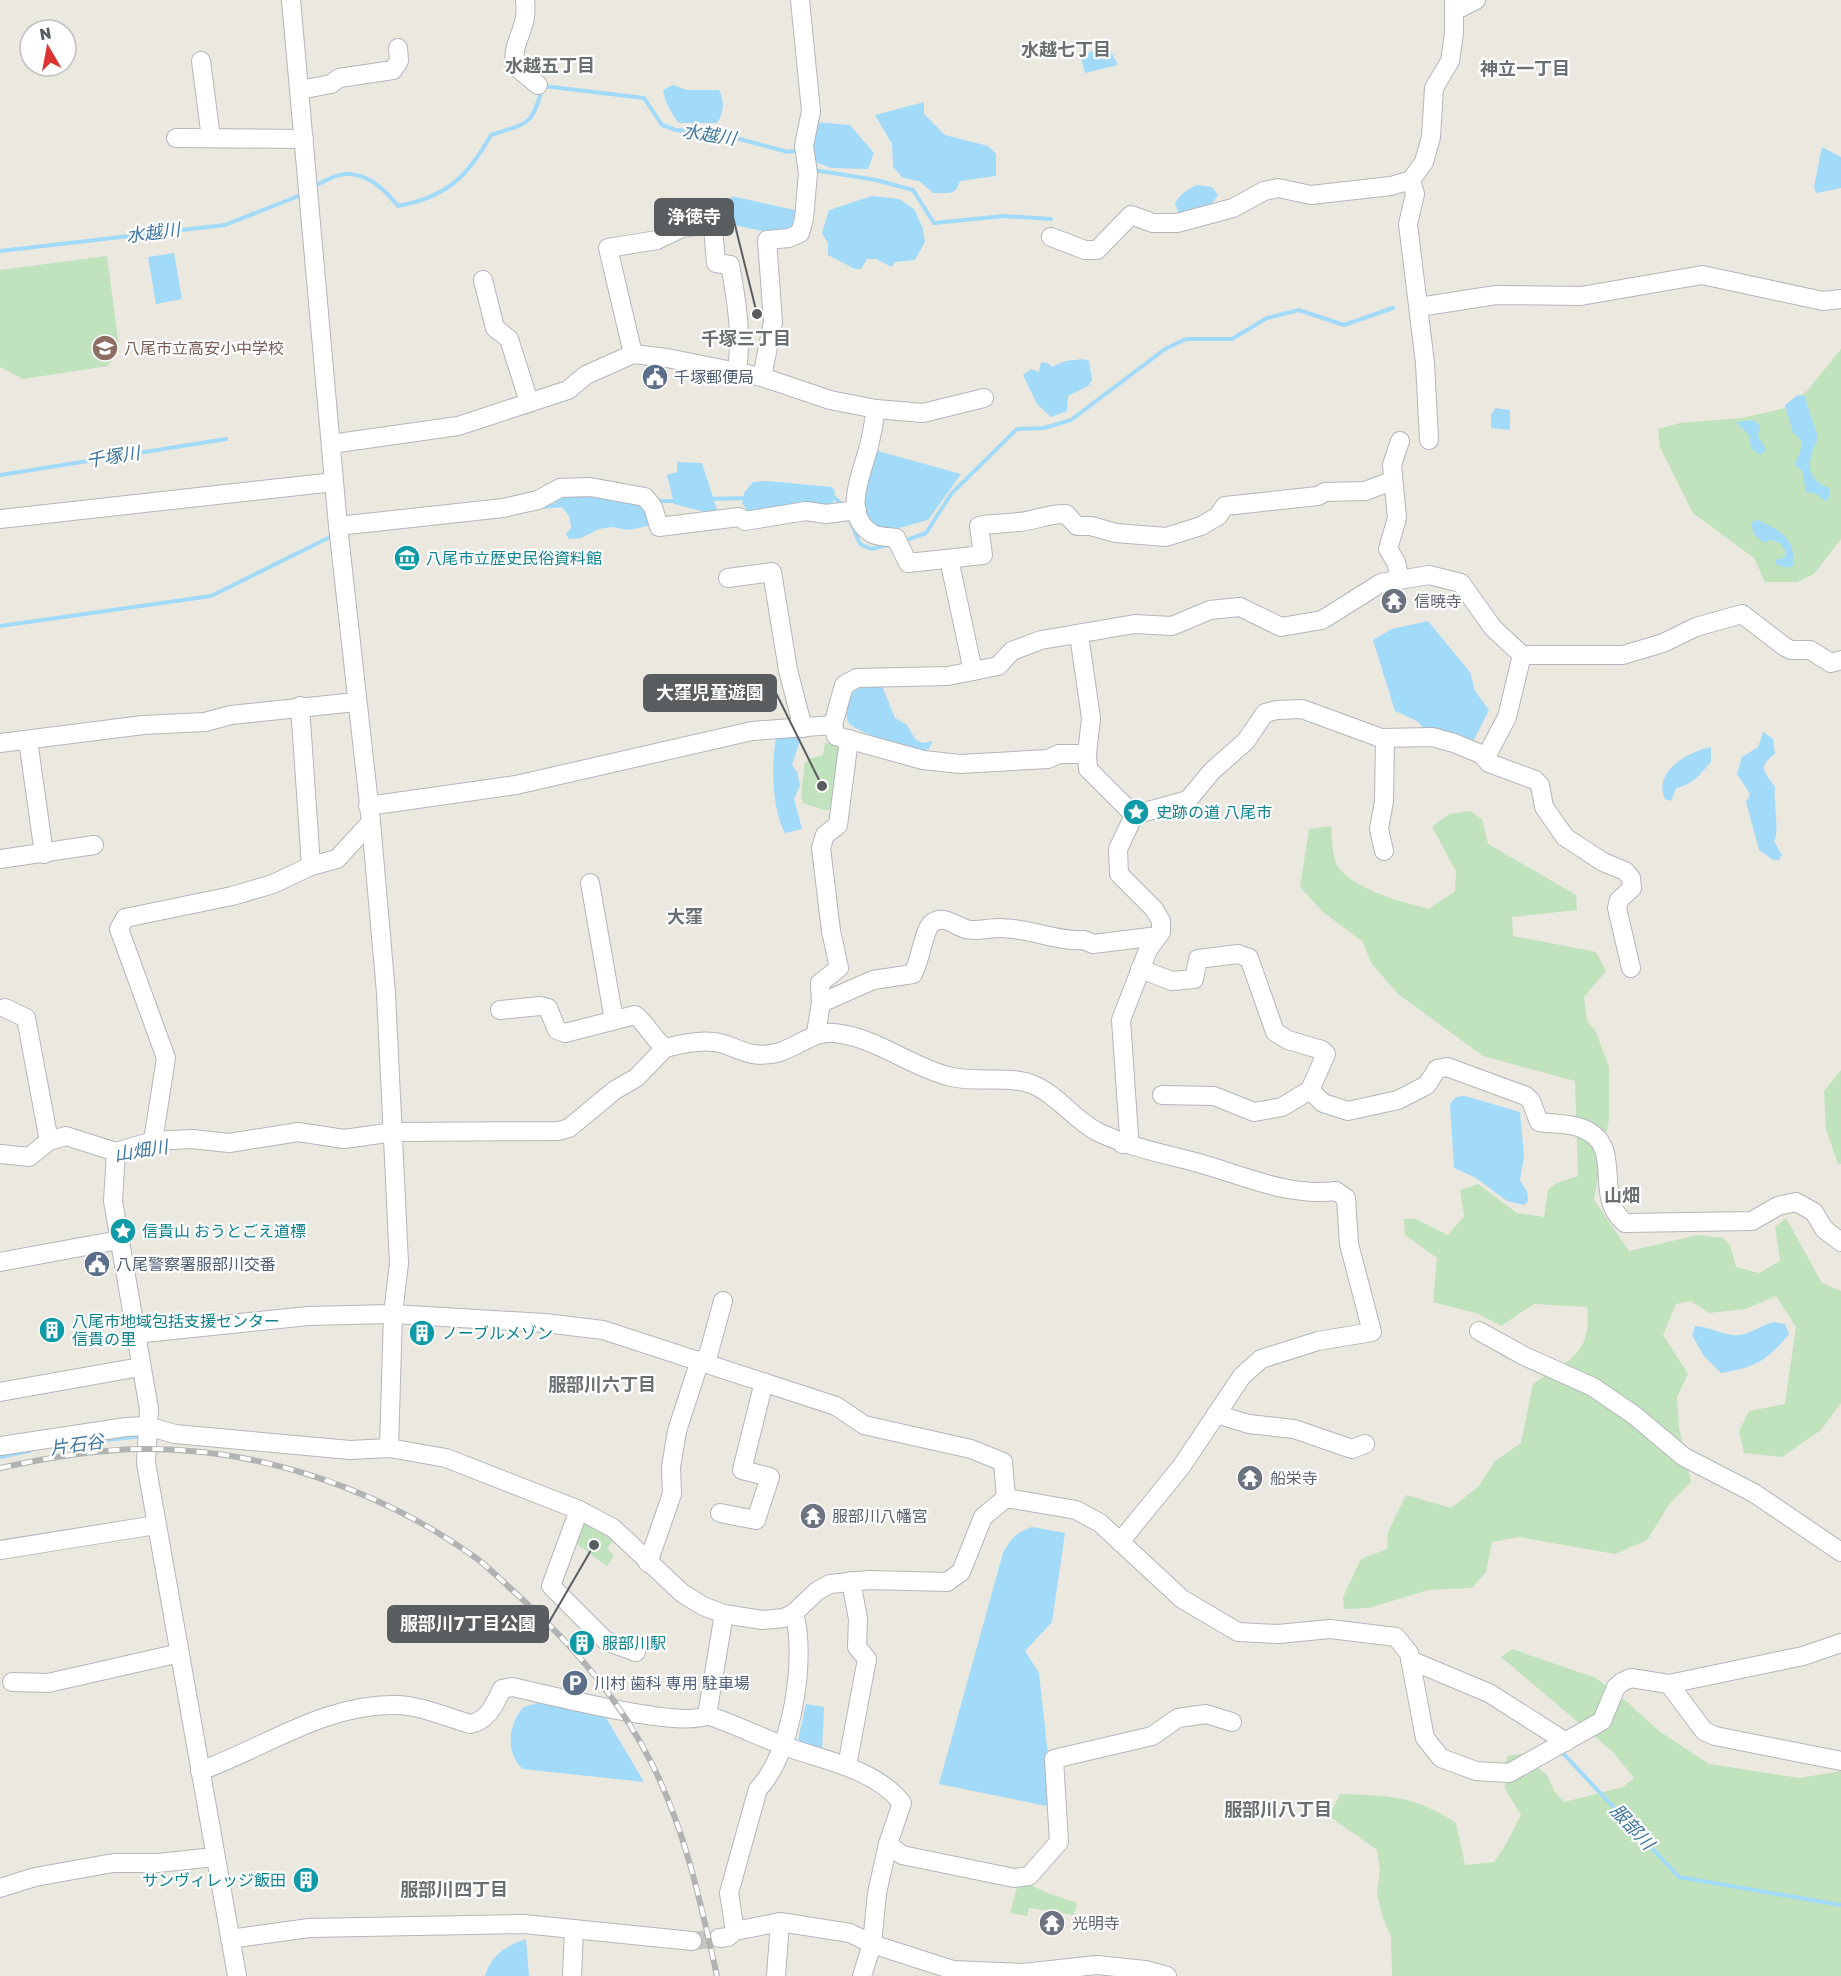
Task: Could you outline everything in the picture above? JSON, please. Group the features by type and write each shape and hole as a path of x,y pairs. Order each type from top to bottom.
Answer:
{"street":[{"path":"291,0 334,482 356,702 370,814 394,1132 399,1263 393,1314 389,1448"},
{"path":"525,0 525,26 513,51 515,66 538,85"},
{"path":"762,378 771,330 767,240 789,238 800,233 804,219 808,173 804,146 811,111 800,0"},
{"path":"1051,237 1085,250 1097,250 1131,215 1153,224 1177,223 1233,208 1264,191 1278,188 1311,195 1391,186 1411,180 1424,162 1431,137 1434,88 1450,62 1454,34 1454,5 1476,0"},
{"path":"300,90 331,84 339,78 393,70 399,62 398,48"},
{"path":"201,61 211,138"},
{"path":"176,138 304,139"},
{"path":"1411,180 1415,194 1408,224 1419,307 1429,440"},
{"path":"633,354 608,248 657,240 682,228 708,224 713,228 717,263 730,265 740,328 741,345 737,372"},
{"path":"1419,307 1496,295 1581,296 1702,275 1823,301 1841,299"},
{"path":"483,280 495,328 509,339 529,402"},
{"path":"740,328 771,330"},
{"path":"331,444 458,426 568,390 586,375 633,354 667,358 737,372 830,400 876,409 923,413 984,398"},
{"path":"876,409 869,447 856,485 857,510 862,522 873,534 896,538 908,564 983,555 979,526 1005,521 1018,522 1054,513 1066,514 1077,526 1091,526 1116,533 1166,537 1201,526 1218,516 1225,506 1318,496 1325,492 1365,491 1392,481"},
{"path":"1400,441 1392,465 1397,518 1388,549 1396,562 1400,579"},
{"path":"0,519 334,482"},
{"path":"339,531 503,508 538,500 560,488 587,487 645,498 653,507 659,527 739,517 745,521 806,511 826,514 857,510"},
{"path":"949,559 973,671"},
{"path":"728,578 772,572 788,670 803,729"},
{"path":"1087,754 1059,754 1048,759 960,764 923,760 836,736 833,725 844,685 857,678 948,676 998,666 1012,651 1041,640 1135,624 1172,626 1210,610 1240,607 1281,627 1322,620 1381,583 1429,575 1461,583 1493,628 1522,655 1623,655 1663,643 1696,627 1742,614 1791,650 1810,650 1831,663 1841,660"},
{"path":"1079,635 1091,718 1087,754 1088,770 1134,815"},
{"path":"1485,759 1507,717 1522,655"},
{"path":"0,743 143,725 205,722 231,715 300,706 356,702"},
{"path":"300,706 311,866"},
{"path":"1122,1144 1129,1136 1121,1020 1140,969 1158,936 1161,921 1154,909 1119,874 1118,849 1134,815 1188,800 1212,771 1246,741 1265,713 1302,710 1385,738 1432,737 1454,743 1489,763 1535,780 1540,785 1544,807 1565,837 1603,862 1624,871 1630,878 1632,888 1619,900 1617,908 1631,968"},
{"path":"153,1141 166,1058 119,929 125,918 232,896 273,884 311,866 337,859 370,814 516,785 752,731 833,725"},
{"path":"1384,851 1380,829 1384,801 1385,738"},
{"path":"816,1033 821,1003 820,983 839,968 831,931 821,848 825,835 838,825 849,739"},
{"path":"28,740 44,854"},
{"path":"0,859 94,845"},
{"path":"590,883 614,1020"},
{"path":"821,1003 873,980 913,974 919,965 928,928 933,922 940,920 946,919 966,929 1017,929 1084,940 1094,944 1158,936"},
{"path":"1140,969 1172,981 1194,979 1198,959 1238,954 1249,958 1275,1032 1288,1040 1322,1050 1326,1054 1310,1090 1281,1107 1254,1112 1214,1095 1162,1095"},
{"path":"500,1010 540,1006 548,1008 557,1030 565,1033 635,1015 641,1017 651,1036 665,1047"},
{"path":"5,1008 26,1018 49,1141"},
{"path":"0,1154 29,1156 49,1141 66,1136 116,1152 153,1141 192,1139 229,1143 298,1132 344,1138 394,1132 559,1131 568,1128 615,1090 636,1078 665,1047 715,1042 754,1054 777,1054 802,1044 816,1033 834,1033 883,1047 949,1077 1017,1081 1034,1085 1093,1129 1122,1144 1196,1162 1277,1189 1315,1194 1336,1191 1346,1198 1349,1244 1372,1332 1318,1341 1260,1359 1242,1376 1181,1467 1120,1542"},
{"path":"1310,1090 1323,1103 1348,1111 1398,1100 1426,1085 1437,1070 1447,1067 1526,1096 1531,1101 1539,1122 1580,1127 1597,1136 1607,1155 1609,1200 1616,1215 1625,1223 1752,1221 1778,1206 1796,1202 1814,1212 1824,1229 1841,1242"},
{"path":"116,1152 113,1201 149,1409 146,1459 214,1857 237,1976"},
{"path":"0,1262 119,1240"},
{"path":"648,1563 672,1494 671,1467 677,1431 723,1301"},
{"path":"135,1334 308,1316 393,1314 545,1323 603,1329 836,1406 864,1425 971,1449 1003,1462 1006,1498"},
{"path":"1479,1331 1524,1356 1593,1387 1634,1415 1684,1456 1754,1493 1841,1552"},
{"path":"0,1392 140,1367"},
{"path":"720,1513 756,1520 770,1477 742,1470 765,1382"},
{"path":"1216,1414 1249,1424 1294,1429 1352,1449 1365,1444"},
{"path":"0,1446 147,1426 174,1434 350,1450 389,1448 446,1458 579,1510 614,1528 648,1563 682,1593 703,1606 724,1614 762,1620 784,1618 794,1613 817,1591 830,1584 851,1581 947,1582 961,1572 983,1517 1006,1498 1076,1510 1100,1523 1182,1599 1238,1632 1278,1634 1330,1629 1396,1637 1409,1653 1425,1738 1441,1758 1476,1771 1509,1773 1602,1721 1616,1687 1631,1678 1669,1684 1803,1656 1841,1643"},
{"path":"579,1510 551,1586 606,1641 636,1652"},
{"path":"0,1550 156,1525"},
{"path":"847,1766 867,1659 857,1647 858,1619 851,1581"},
{"path":"794,1613 798,1627 800,1658 782,1745 768,1779 758,1789 729,1893 727,1935 780,1922 840,1930 872,1944 953,1970 1023,1975 1097,1965 1145,1970 1167,1976"},
{"path":"200,1771 234,1759 327,1715 358,1708 395,1705 412,1707 470,1725 480,1722 491,1712 502,1689 512,1687 656,1716 700,1720 707,1715 724,1614"},
{"path":"12,1682 48,1683 180,1653"},
{"path":"1410,1660 1489,1693 1566,1742"},
{"path":"1669,1684 1704,1731 1841,1761"},
{"path":"888,1844 902,1855 915,1860 1014,1878 1029,1876 1059,1842 1054,1759 1152,1736 1178,1718 1206,1714 1232,1722"},
{"path":"707,1715 744,1727 782,1745 847,1766 888,1786 902,1803 888,1844 877,1893 872,1944 862,1976"},
{"path":"0,1888 35,1877 113,1863 158,1863 214,1857"},
{"path":"776,1976 780,1922"},
{"path":"230,1939 309,1928 524,1924 692,1941"},
{"path":"572,1976 574,1929"}],"green space":[{"path":"107,256 119,347 108,366 23,379 0,367 0,270"},
{"path":"1841,349 1841,539 1814,574 1797,582 1765,582 1754,558 1693,513 1660,447 1658,429 1680,423 1742,418 1785,408 1807,391"},
{"path":"825,743 844,746 839,809 824,810 803,803 804,764 809,759 823,755"},
{"path":"1470,811 1482,819 1488,844 1576,895 1577,910 1512,917 1513,936 1596,952 1606,971 1584,997 1587,1021 1596,1032 1609,1067 1609,1119 1594,1200 1629,1251 1698,1235 1723,1238 1730,1245 1736,1267 1759,1273 1780,1261 1775,1227 1786,1218 1822,1283 1841,1291 1841,1403 1821,1430 1782,1457 1744,1453 1739,1431 1749,1411 1785,1404 1796,1327 1776,1296 1745,1309 1709,1313 1691,1301 1676,1304 1663,1335 1688,1374 1677,1397 1679,1427 1691,1482 1671,1502 1647,1540 1615,1554 1519,1537 1492,1542 1486,1572 1472,1588 1428,1590 1369,1608 1344,1609 1343,1597 1361,1559 1387,1549 1388,1532 1406,1495 1451,1508 1479,1486 1495,1461 1521,1443 1533,1384 1575,1355 1586,1336 1587,1307 1534,1304 1501,1326 1479,1314 1433,1302 1437,1258 1405,1235 1404,1219 1416,1219 1448,1235 1464,1216 1460,1190 1478,1184 1517,1213 1544,1217 1548,1190 1557,1183 1578,1176 1575,1081 1483,1056 1398,994 1372,964 1362,941 1324,913 1300,887 1309,829 1331,826 1335,860 1340,870 1362,886 1405,903 1429,909 1455,891 1456,871 1432,827 1449,814"},
{"path":"1841,1070 1841,1164 1838,1164 1826,1129 1824,1091"},
{"path":"586,1521 614,1540 607,1548 614,1556 607,1566 574,1542 579,1526"},
{"path":"1512,1649 1596,1678 1659,1731 1709,1764 1799,1778 1841,1771 1841,1976 1392,1976 1391,1937 1382,1916 1377,1893 1380,1871 1377,1850 1329,1816 1340,1794 1387,1796 1414,1802 1441,1814 1456,1823 1465,1865 1494,1862 1521,1815 1505,1789 1507,1756 1521,1754 1547,1775 1554,1791 1564,1802 1623,1787 1634,1778 1612,1751 1501,1657"},
{"path":"1026,1883 1077,1903 1074,1915 1029,1908 1027,1916 1010,1913 1018,1884"}],"water":[{"path":"1108,46 1118,65 1085,73 1080,55"},
{"path":"673,85 687,90 719,90 723,107 717,123 679,123 669,108 663,90"},
{"path":"924,102 924,114 945,135 988,146 996,154 996,176 960,181 956,190 950,193 933,193 919,181 903,178 893,167 892,144 875,115"},
{"path":"817,122 850,125 874,153 868,169 831,168 813,161 810,140"},
{"path":"1822,147 1841,157 1841,188 1816,193 1814,187"},
{"path":"1197,185 1212,187 1218,195 1207,211 1179,214 1175,203 1184,192"},
{"path":"731,196 799,211 797,227 783,235 729,224"},
{"path":"872,196 899,199 914,209 923,229 925,242 915,260 895,262 892,267 876,259 867,259 861,269 855,269 828,255 828,243 822,233 829,210"},
{"path":"174,253 182,299 156,304 148,257"},
{"path":"1083,359 1089,361 1092,380 1088,386 1068,396 1067,411 1051,417 1037,404 1023,375 1031,369 1039,372 1041,362 1048,363 1052,367 1065,361"},
{"path":"1798,395 1805,396 1818,438 1810,461 1810,468 1815,479 1829,488 1830,495 1826,502 1817,494 1806,492 1802,470 1795,465 1802,446 1800,438 1793,433 1785,405"},
{"path":"1495,408 1510,410 1510,430 1491,428 1491,415"},
{"path":"1754,420 1760,425 1758,436 1766,449 1761,455 1751,449 1749,435 1736,422"},
{"path":"874,450 961,474 928,520 888,531 871,524 863,501"},
{"path":"677,462 702,463 717,510 713,514 674,504 667,475 677,472"},
{"path":"767,481 832,487 835,491 832,507 749,513 742,503 744,493 753,482"},
{"path":"586,495 639,505 645,509 651,525 629,530 612,527 599,529 581,538 569,539 566,534 571,528 568,515 551,501 563,496"},
{"path":"1758,520 1773,527 1789,542 1792,548 1793,565 1789,568 1777,565 1775,560 1784,558 1786,553 1782,545 1770,540 1764,543 1754,534 1751,522"},
{"path":"1428,621 1470,672 1475,691 1489,710 1472,744 1426,731 1417,721 1395,711 1373,640 1392,629"},
{"path":"861,686 882,686 895,718 907,725 915,739 922,743 933,741 929,749 920,751 853,727 847,719 849,701 856,689"},
{"path":"1763,732 1773,739 1775,754 1766,762 1764,769 1775,787 1776,837 1774,841 1782,855 1779,860 1773,860 1759,850 1746,802 1750,794 1737,774 1742,757 1758,747"},
{"path":"802,735 792,765 797,772 800,785 794,799 802,829 785,833 775,800 773,761 776,738"},
{"path":"1711,747 1711,762 1700,775 1692,782 1676,788 1671,801 1665,799 1662,789 1664,780 1675,764 1693,753"},
{"path":"1465,1096 1520,1112 1524,1156 1520,1180 1527,1192 1528,1201 1524,1205 1507,1201 1476,1178 1454,1168 1450,1104 1456,1097"},
{"path":"1773,1322 1785,1324 1789,1334 1774,1350 1751,1365 1721,1373 1704,1356 1692,1335 1695,1326 1737,1335 1748,1333"},
{"path":"1032,1527 1065,1533 1052,1622 1025,1651 1039,1673 1051,1783 1047,1806 939,1784 1003,1553 1014,1537"},
{"path":"541,1702 605,1716 644,1782 523,1769 513,1755 512,1730 524,1707"},
{"path":"806,1704 824,1707 822,1750 798,1740"},
{"path":"526,1939 529,1976 485,1976 491,1962 500,1952"}],"waterway":[{"name":"水越川","path":"314,186 338,175 354,174 369,179 398,206 430,197 443,191 464,174 491,135 514,128 527,121 532,116 543,86 644,98 662,125 676,130 717,133 788,152 799,150"},
{"name":"水越川","path":"814,170 876,180 913,190 934,223 1004,216 1051,219"},
{"name":"水越川","path":"0,251 225,225 301,195"},
{"path":"904,541 926,533 951,494 1017,429 1044,428 1071,420 1165,349 1186,339 1232,339 1267,318 1299,310 1344,325 1393,308"},
{"name":"千塚川","path":"0,475 226,439"},
{"path":"831,495 843,505"},
{"path":"708,499 748,498"},
{"path":"657,501 676,501"},
{"path":"543,507 562,505"},
{"path":"850,520 860,544 871,549 888,545"},
{"path":"0,626 211,596 334,535"},
{"name":"片石谷","path":"78,1443 142,1436"},
{"name":"片石谷","path":"0,1457 29,1451"},
{"name":"服部川","path":"1560,1750 1679,1877 1841,1905"}],"tunnel":[{"path":"692,1941 719,1938"}],"railway":[{"path":"0,1468 69,1455 121,1450 183,1450 228,1455 272,1464 358,1493 439,1533 476,1558 541,1617 578,1655 611,1697 640,1742 665,1791 684,1843 717,1976"}],"place":[{"name":"浄徳寺","path":"757,314"},
{"name":"八尾市立高安小中学校","path":"105,348"},
{"name":"千塚郵便局","path":"655,377"},
{"name":"八尾市立歴史民俗資料館","path":"407,558"},
{"name":"信暁寺","path":"1394,601"},
{"name":"大窪児童遊園","path":"822,786"},
{"name":"史跡の道 八尾市","path":"1136,812"},
{"name":"信貴山 おうとごえ道標","path":"123,1231"},
{"name":"八尾警察署服部川交番","path":"97,1264"},
{"name":"八尾市地域包括支援センター 信貴の里","path":"52,1330"},
{"name":"ノーブルメゾン","path":"422,1333"},
{"name":"船栄寺","path":"1250,1478"},
{"name":"服部川八幡宮","path":"813,1516"},
{"name":"服部川7丁目公園","path":"594,1545"},
{"name":"服部川駅","path":"582,1643"},
{"name":"川村 歯科 専用 駐車場","path":"575,1683"},
{"name":"サンヴィレッジ飯田","path":"306,1880"},
{"name":"光明寺","path":"1052,1923"}],"district":[{"name":"水越七丁目","path":"1066,50"},
{"name":"水越五丁目","path":"550,66"},
{"name":"神立一丁目","path":"1525,69"},
{"name":"千塚三丁目","path":"746,339"},
{"name":"大窪","path":"685,917"},
{"name":"山畑","path":"1622,1196"},
{"name":"服部川六丁目","path":"602,1385"},
{"name":"服部川八丁目","path":"1278,1810"},
{"name":"服部川四丁目","path":"454,1890"}],"water label":[{"name":"山畑川","path":"141,1151"}]}
